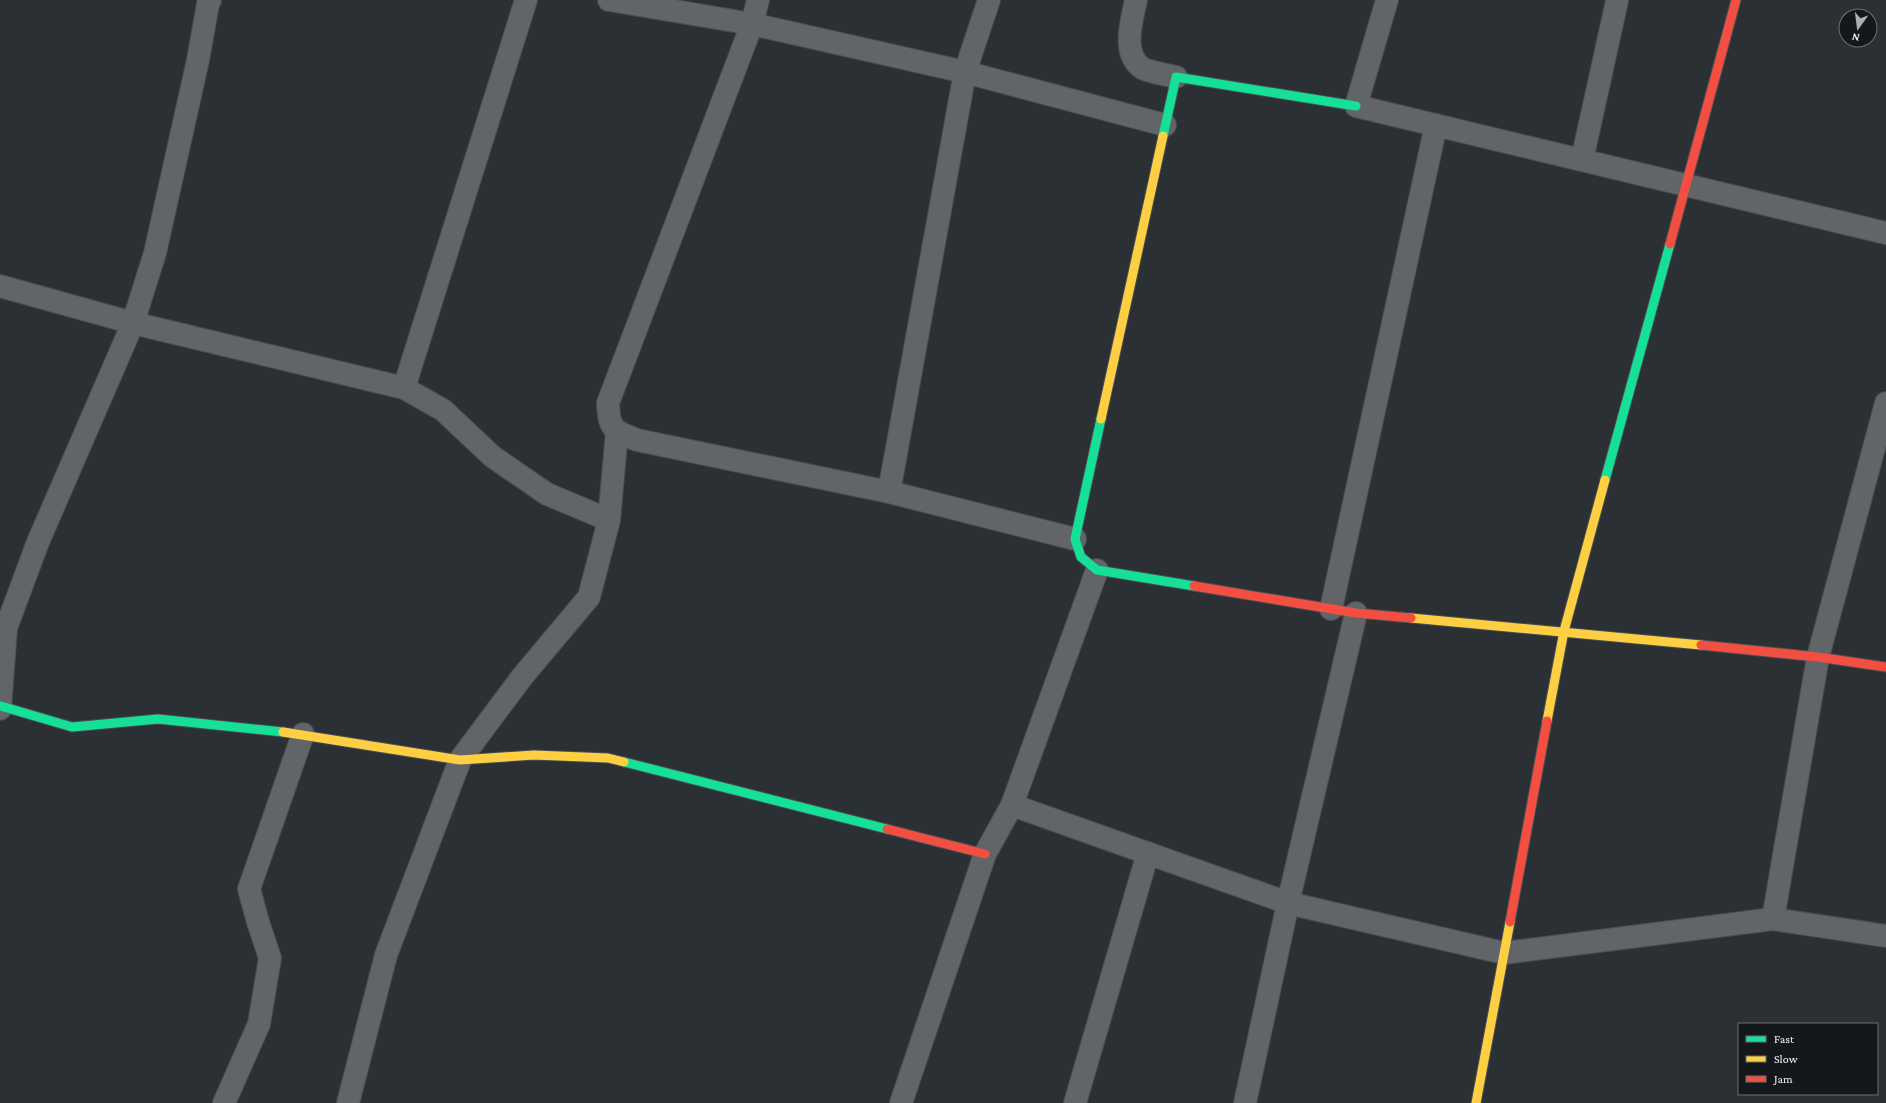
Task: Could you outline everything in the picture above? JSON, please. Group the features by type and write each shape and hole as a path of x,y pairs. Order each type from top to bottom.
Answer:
{"street":[{"path":"210,0 155,253 133,323 38,542 6,628 0,707 72,727 158,719 303,734 460,760 534,755 608,758 985,854"},
{"path":"404,388 526,0"},
{"path":"609,0 752,24 965,72 1165,125"},
{"path":"758,0 752,24 608,403 609,420 617,432 637,440 889,492 1075,539"},
{"path":"889,492 965,72 989,0"},
{"path":"1136,0 1129,34 1132,55 1142,68 1176,77 1356,106 1886,233"},
{"path":"1356,106 1387,0"},
{"path":"1582,160 1616,0"},
{"path":"1476,1103 1564,631 1687,186 1736,0"},
{"path":"1176,77 1075,539 1081,558 1097,570 1356,613 1564,631 1818,657 1886,667"},
{"path":"1331,609 1436,125"},
{"path":"0,286 133,323 404,388 443,410 493,457 547,494 609,520"},
{"path":"1773,919 1818,657 1886,403"},
{"path":"348,1103 386,955 460,760 522,677 589,597 609,520 617,432"},
{"path":"901,1103 985,854 1012,805 1097,570"},
{"path":"1245,1103 1288,903 1356,613"},
{"path":"224,1103 259,1024 270,958 249,889 303,734"},
{"path":"1012,805 1288,903 1504,953 1773,919 1886,936"},
{"path":"1075,1103 1148,854"}],"traffic: fast":[{"path":"1163,136 1176,77 1356,106"},
{"path":"1605,480 1670,244"},
{"path":"1101,419 1075,539 1081,557 1097,570 1194,586"},
{"path":"1,706 72,727 158,719 283,732"},
{"path":"624,762 887,829"}],"traffic: slow":[{"path":"1101,419 1163,136"},
{"path":"1547,721 1564,631 1605,480"},
{"path":"1411,618 1701,645"},
{"path":"283,732 460,760 534,755 608,758 624,762"},
{"path":"1476,1103 1510,922"}],"traffic: jam":[{"path":"1670,244 1736,0"},
{"path":"1194,586 1356,613 1411,618"},
{"path":"1701,645 1818,657 1886,667"},
{"path":"1510,922 1547,721"},
{"path":"887,829 985,854"}]}
